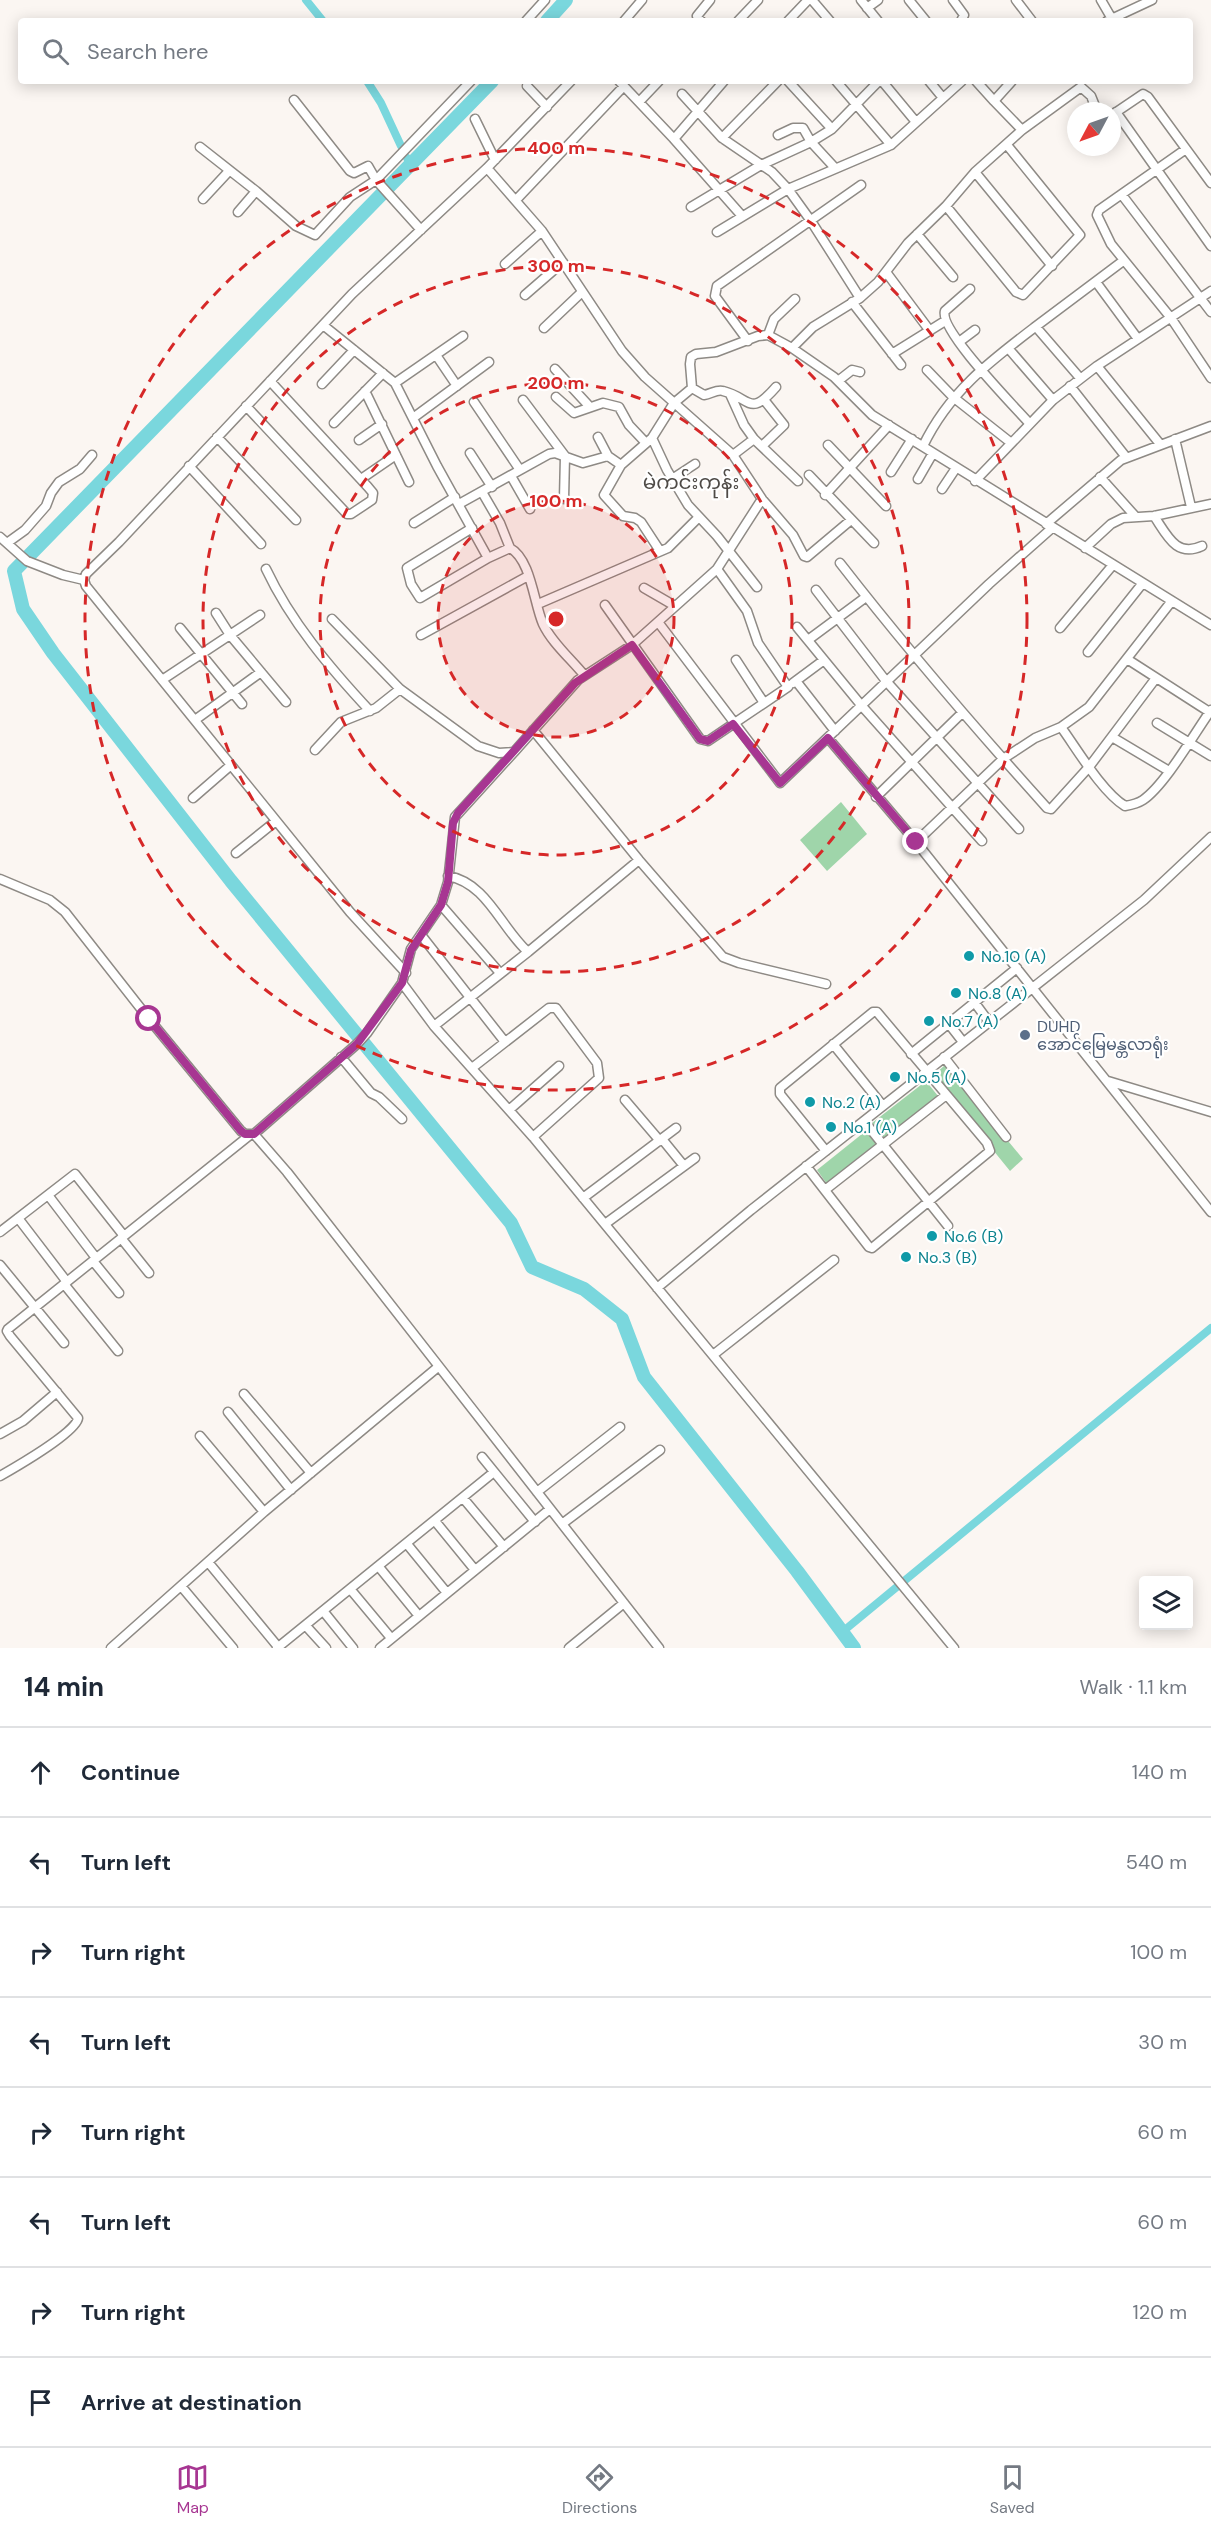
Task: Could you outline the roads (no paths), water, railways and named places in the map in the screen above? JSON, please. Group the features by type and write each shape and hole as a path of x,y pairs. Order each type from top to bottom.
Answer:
{"street":[{"path":"528,18 545,0"},
{"path":"627,18 642,0"},
{"path":"698,18 699,12 710,0"},
{"path":"741,18 758,0"},
{"path":"791,18 810,0 827,18"},
{"path":"861,0 875,18"},
{"path":"867,8 878,0"},
{"path":"909,0 924,18"},
{"path":"953,0 962,11 963,18"},
{"path":"1016,0 1030,18"},
{"path":"1101,0 1109,18"},
{"path":"1114,18 1152,0"},
{"path":"200,147 256,190 296,226 315,235 350,197 376,180 468,84"},
{"path":"406,973 350,912 86,586 84,580 86,574 119,542 352,294 487,168 568,84"},
{"path":"516,200 622,84 742,216"},
{"path":"639,102 656,84"},
{"path":"674,139 719,84"},
{"path":"722,138 775,84"},
{"path":"791,84 832,129"},
{"path":"839,84 891,145"},
{"path":"691,207 761,165 811,142 832,129 878,84"},
{"path":"884,84 916,122"},
{"path":"931,84 943,98"},
{"path":"717,232 788,189 891,145 959,84"},
{"path":"979,84 1022,130"},
{"path":"994,101 1009,84"},
{"path":"527,86 547,107"},
{"path":"792,348 813,327 856,300 886,272 917,234 946,206 975,172 1022,130 1081,87 1091,96 1093,102"},
{"path":"682,94 722,138 761,165 788,189 812,221 856,300 901,365"},
{"path":"1121,108 1143,94 1148,97 1211,183"},
{"path":"294,100 350,171 354,173 368,166 376,180 421,230"},
{"path":"475,119 495,160"},
{"path":"1121,122 1211,246"},
{"path":"778,135 799,127 803,128 811,142 836,168"},
{"path":"946,206 1023,295 1080,236 1007,145"},
{"path":"1186,149 1099,210 1097,215 1111,244 1171,318 1211,378"},
{"path":"487,168 542,231 622,351 645,376 733,455 762,499 793,536 806,557 851,520"},
{"path":"203,199 229,171"},
{"path":"975,172 1052,266"},
{"path":"743,343 715,296 717,286 861,185"},
{"path":"238,212 256,190"},
{"path":"1122,195 1211,312"},
{"path":"505,264 542,231"},
{"path":"917,234 953,277"},
{"path":"923,446 933,426 953,397 980,369 1123,261"},
{"path":"525,295 563,262"},
{"path":"886,272 930,331"},
{"path":"1096,282 1138,339"},
{"path":"970,289 945,311 943,315 945,321 980,369 1030,424"},
{"path":"975,480 1010,442 1070,386 1211,291"},
{"path":"544,328 582,292"},
{"path":"768,335 774,319 795,299"},
{"path":"892,354 945,321"},
{"path":"323,326 395,383 488,558"},
{"path":"1036,327 1080,378"},
{"path":"959,342 975,330"},
{"path":"692,388 691,357 696,354 716,352 758,336 768,335 792,348 838,381 872,415 1112,566 1211,625"},
{"path":"395,383 463,336"},
{"path":"1008,348 1053,400"},
{"path":"322,384 354,350"},
{"path":"436,355 457,386"},
{"path":"412,418 489,362"},
{"path":"1097,366 1160,444"},
{"path":"555,369 590,407"},
{"path":"838,381 852,370 860,372"},
{"path":"927,370 953,397 1010,442"},
{"path":"334,423 383,373"},
{"path":"246,406 347,514 351,514 372,500 373,493 361,479 270,381"},
{"path":"1070,386 1126,458"},
{"path":"692,388 704,395 720,390 756,404 765,401 777,387"},
{"path":"660,551 641,522 635,518 623,516 605,498 605,493 621,465 649,440 674,403 692,388"},
{"path":"365,391 409,482"},
{"path":"730,394 744,425 754,439 798,481"},
{"path":"556,397 574,413 603,403 619,407 629,424 649,440 688,505 757,587"},
{"path":"523,400 565,456 564,499"},
{"path":"762,446 784,425 765,401"},
{"path":"474,402 520,470"},
{"path":"359,440 382,424"},
{"path":"825,495 889,425"},
{"path":"658,622 779,783 1100,477 1126,458 1211,426"},
{"path":"598,436 608,456 621,465"},
{"path":"217,437 296,520"},
{"path":"733,455 754,439"},
{"path":"891,472 912,439"},
{"path":"1175,439 1191,507"},
{"path":"828,445 885,506"},
{"path":"470,453 492,487"},
{"path":"918,478 933,453"},
{"path":"414,523 457,501 492,487 549,454 565,456 584,463 608,456"},
{"path":"84,580 63,575 27,561 14,552 4,540 25,530 46,506 59,482 80,469 92,455"},
{"path":"361,479 396,455"},
{"path":"672,479 695,464"},
{"path":"189,466 261,544"},
{"path":"942,489 956,468"},
{"path":"809,475 825,495 874,543"},
{"path":"511,476 530,509"},
{"path":"1100,477 1135,516"},
{"path":"482,492 500,523 510,548 516,551 520,558 538,604 543,624 584,675"},
{"path":"0,1476 36,1455 78,1423 78,1418 7,1331 252,1134 367,1033 402,983 406,973 408,955 441,905 448,876 455,817 584,675 632,645 717,569 762,499"},
{"path":"1085,548 1111,524 1123,518 1154,516 1211,504"},
{"path":"1154,516 1172,541 1182,550 1189,551 1202,546"},
{"path":"538,604 660,551 681,537 699,517"},
{"path":"472,528 410,565 407,572 420,598 488,558 510,548"},
{"path":"840,563 912,656 1047,808 1051,809 1089,767 1156,678"},
{"path":"1060,628 1112,566"},
{"path":"266,569 281,598 330,668 370,711"},
{"path":"717,569 747,611 758,643 788,687"},
{"path":"421,635 528,576"},
{"path":"1088,652 1142,584"},
{"path":"644,588 675,606"},
{"path":"816,590 886,681 1019,829"},
{"path":"808,640 866,597"},
{"path":"916,842 1003,759 1035,738 1061,727 1089,707 1172,602"},
{"path":"604,605 700,739 708,741 824,660"},
{"path":"216,613 230,635 286,702"},
{"path":"162,680 260,615"},
{"path":"332,619 400,689 478,746 499,753 514,752"},
{"path":"797,627 861,705 982,841"},
{"path":"180,628 242,704"},
{"path":"1061,727 1089,767 1118,802 1125,806 1144,799 1169,771 1210,712 1127,659"},
{"path":"736,660 764,702"},
{"path":"195,720 261,672"},
{"path":"796,681 835,731"},
{"path":"315,750 341,722 370,711 400,689"},
{"path":"876,797 963,712"},
{"path":"1157,723 1211,756"},
{"path":"533,730 639,860 723,957 826,984"},
{"path":"1112,737 1169,771"},
{"path":"828,738 916,842 1211,1212"},
{"path":"193,798 231,765"},
{"path":"236,853 276,821"},
{"path":"657,1288 806,1166 1144,900 1211,837"},
{"path":"435,1026 639,860"},
{"path":"448,876 469,882 528,952"},
{"path":"0,879 50,900 61,908 241,1131 252,1134 319,1212 658,1648"},
{"path":"441,905 500,974"},
{"path":"421,935 505,1042"},
{"path":"911,1054 1017,968"},
{"path":"402,983 435,1026 584,1198 807,1473 893,1572 954,1648"},
{"path":"975,1003 989,1022"},
{"path":"472,1068 549,1008 556,1008 599,1068 599,1078 533,1137"},
{"path":"806,1166 872,1248 990,1151 987,1143 945,1096 877,1012 873,1012 780,1088 780,1094 826,1151"},
{"path":"949,1024 963,1042"},
{"path":"833,1044 883,1106"},
{"path":"341,1057 371,1093 379,1097 402,1119"},
{"path":"944,1057 1006,1137"},
{"path":"509,1110 559,1066"},
{"path":"1107,1080 1211,1112"},
{"path":"825,1190 945,1096"},
{"path":"625,1100 684,1166"},
{"path":"864,1121 948,1226"},
{"path":"584,1198 676,1128"},
{"path":"605,1224 695,1158"},
{"path":"0,1232 76,1174 149,1273"},
{"path":"48,1195 119,1293"},
{"path":"18,1218 118,1352"},
{"path":"713,1355 834,1260"},
{"path":"0,1265 64,1343"},
{"path":"111,1648 264,1512 438,1367"},
{"path":"0,1434 22,1421 57,1392"},
{"path":"244,1394 311,1473"},
{"path":"228,1412 291,1490"},
{"path":"537,1492 620,1427"},
{"path":"200,1436 264,1512"},
{"path":"562,1524 660,1450"},
{"path":"482,1457 535,1522"},
{"path":"208,1562 278,1648 494,1472"},
{"path":"464,1498 504,1547"},
{"path":"380,1648 550,1509"},
{"path":"435,1521 476,1570"},
{"path":"407,1544 447,1593"},
{"path":"379,1567 419,1616"},
{"path":"181,1586 233,1648"},
{"path":"351,1590 392,1638"},
{"path":"569,1648 624,1603"},
{"path":"324,1612 353,1648"},
{"path":"306,1626 327,1648"}],"waterway":[{"path":"306,0 321,18"},
{"path":"550,18 566,0"},
{"path":"369,84 381,103 401,146"},
{"path":"489,84 14,571 23,609 53,653 231,881 511,1223 532,1267 584,1289 622,1319 644,1377 797,1571 854,1648"},
{"path":"407,158 411,165"},
{"path":"841,1633 1211,1328"}],"place":[{"name":"No.10 (A)","path":"969,956"},
{"name":"No.8 (A)","path":"956,993"},
{"name":"No.7 (A)","path":"929,1021"},
{"name":"DUHD အောင်မြေမန္တလာရုံး","path":"1025,1035"},
{"name":"No.5 (A)","path":"895,1077"},
{"name":"No.2 (A)","path":"810,1102"},
{"name":"No.1 (A)","path":"831,1127"},
{"name":"No.6 (B)","path":"932,1236"},
{"name":"No.3 (B)","path":"906,1257"}],"district":[{"name":"မဲကင်းကုန်း","path":"691,482"}]}
